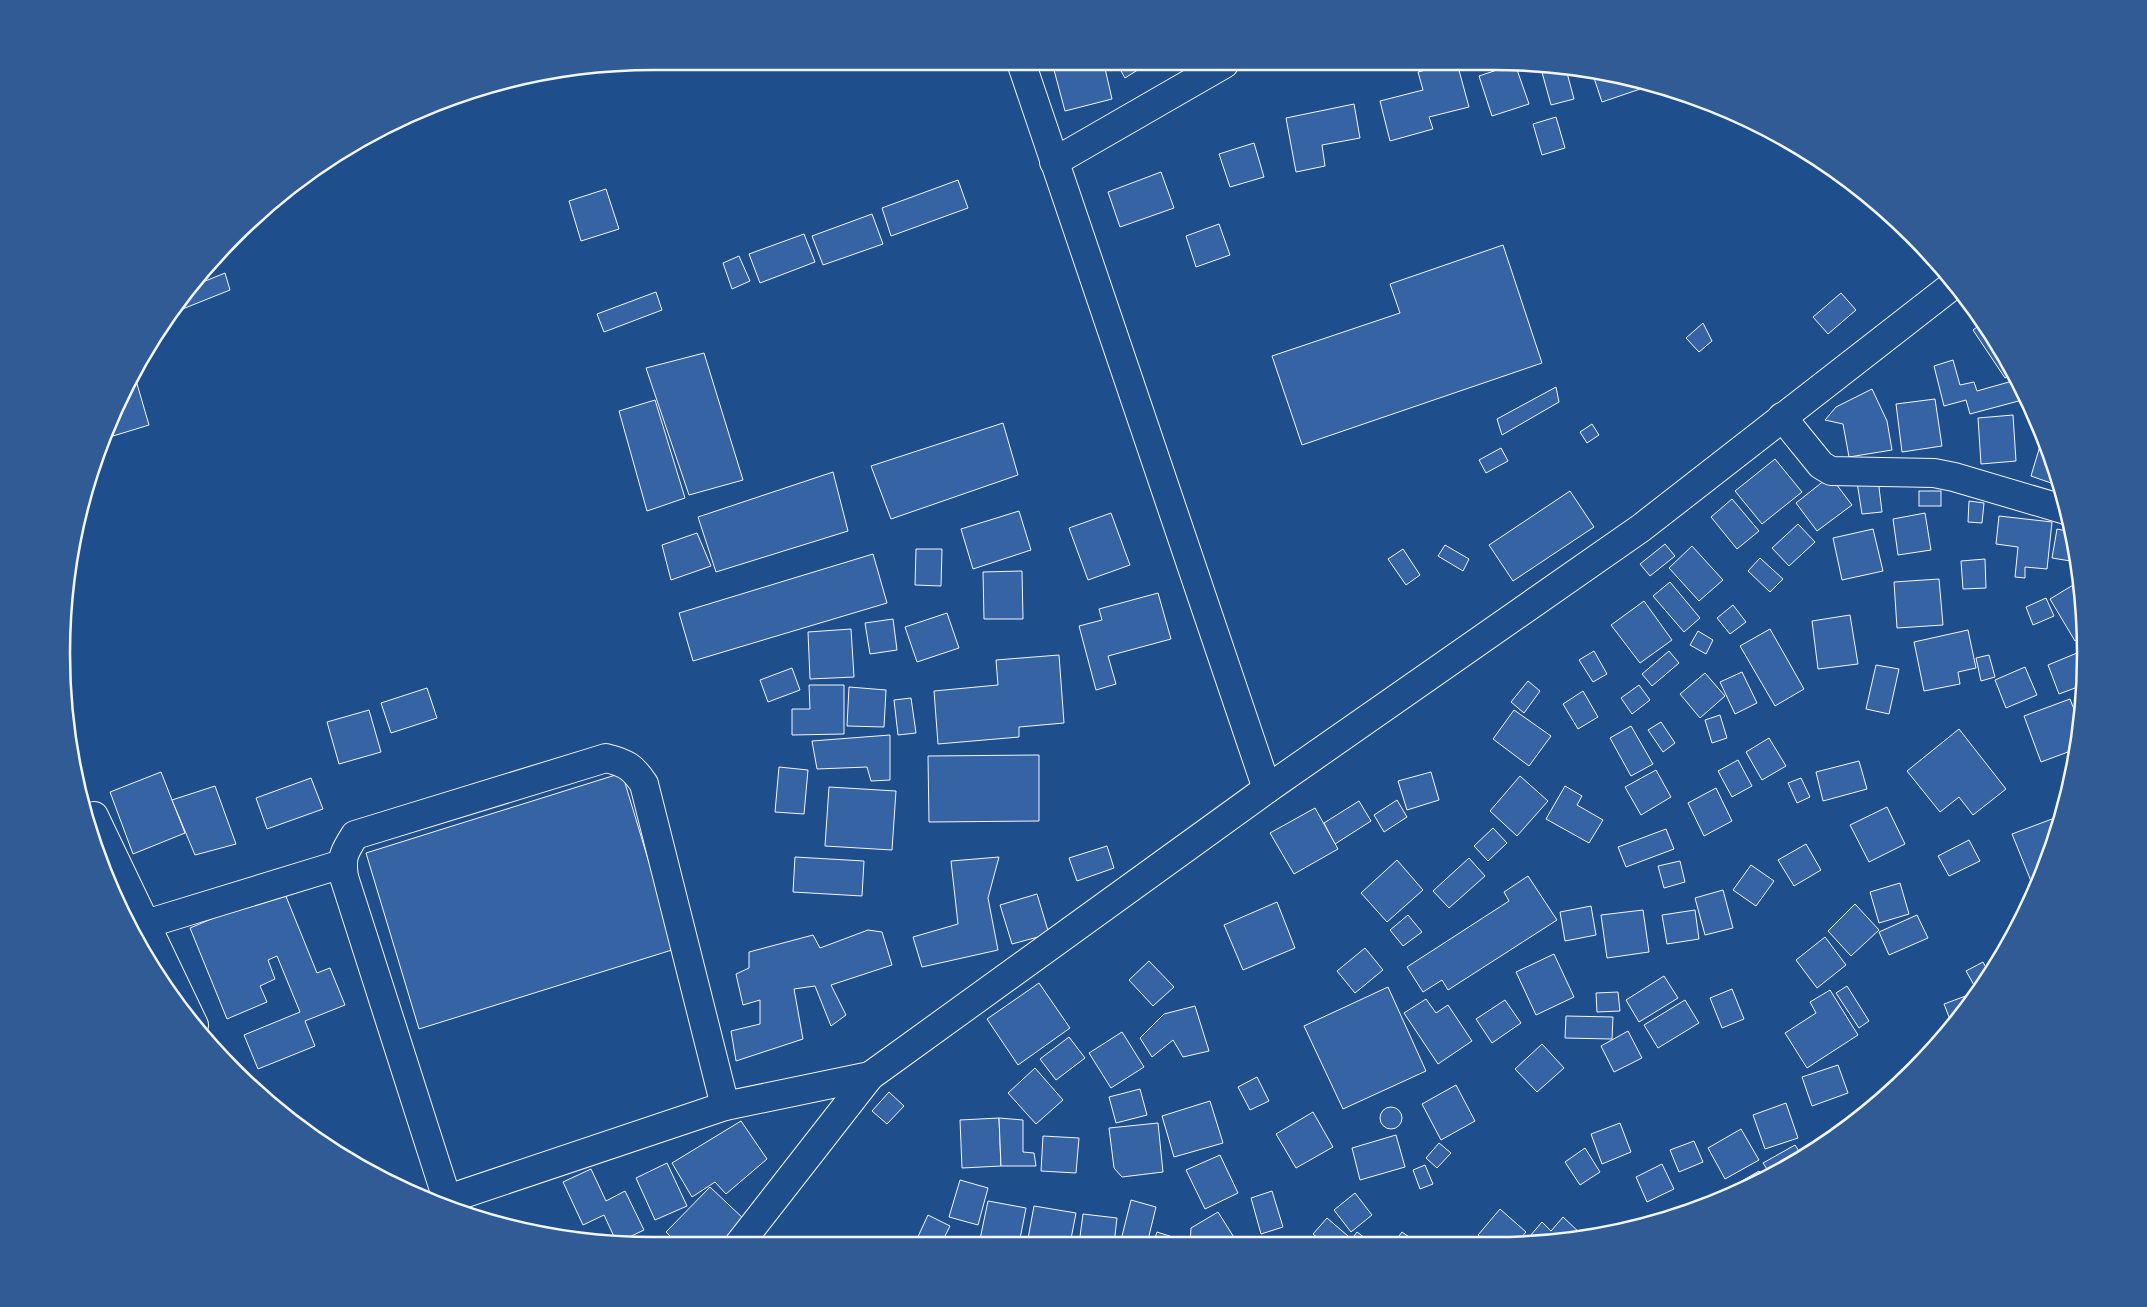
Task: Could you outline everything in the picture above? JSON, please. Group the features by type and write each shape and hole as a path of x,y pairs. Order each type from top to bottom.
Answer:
{"street":[{"path":"1024,70 1267,789"},
{"path":"1054,162 1214,70"},
{"path":"744,1237 870,1076 1267,789 1641,528 1948,289"},
{"path":"1782,418 1821,465 1832,471 1934,474 1954,477 2058,508"},
{"path":"442,1197 344,877 343,852 355,835 606,758 620,762 635,770 644,784 725,1106"},
{"path":"94,816 177,991"},
{"path":"146,924 342,864"},
{"path":"448,1199 725,1106 870,1076"}],"building":[{"path":"1054,70 1105,70 1112,99 1065,111"},
{"path":"1120,70 1138,70 1125,78"},
{"path":"1426,70 1459,70 1469,107 1429,117 1433,129 1390,141 1380,101 1423,90 1418,72"},
{"path":"1497,70 1517,71 1529,104 1492,116 1479,76"},
{"path":"1542,72 1568,75 1574,99 1551,105"},
{"path":"1594,79 1640,89 1602,102"},
{"path":"1354,104 1360,138 1322,145 1325,166 1296,172 1286,118"},
{"path":"1556,117 1565,148 1542,155 1533,124"},
{"path":"1254,143 1264,177 1230,187 1219,154"},
{"path":"1161,172 1174,208 1120,227 1108,192"},
{"path":"958,180 968,208 891,236 882,208"},
{"path":"606,189 619,229 581,241 569,201"},
{"path":"872,214 883,244 823,265 812,236"},
{"path":"1219,224 1230,255 1196,267 1186,236"},
{"path":"804,234 815,262 760,283 749,254"},
{"path":"1503,245 1542,363 1302,445 1272,356 1400,313 1390,284"},
{"path":"739,256 750,281 732,289 723,263"},
{"path":"225,273 230,290 183,309 191,298 205,281"},
{"path":"656,292 662,310 604,332 597,314"},
{"path":"1841,293 1856,310 1828,334 1813,317"},
{"path":"1703,323 1712,341 1699,352 1686,338"},
{"path":"1977,327 1979,329 2007,377 2005,378 1973,330"},
{"path":"704,353 743,480 689,495 646,368"},
{"path":"1953,360 1960,385 1974,382 1977,391 2010,382 2020,401 1970,414 1966,400 1944,406 1934,366"},
{"path":"137,383 149,425 113,436 114,430"},
{"path":"1556,387 1559,402 1502,435 1497,419"},
{"path":"1872,389 1887,421 1892,450 1849,457 1843,424 1825,420 1836,407"},
{"path":"1935,399 1942,446 1902,452 1896,404"},
{"path":"655,400 685,498 647,511 619,411"},
{"path":"2013,415 2016,461 1981,464 1978,418"},
{"path":"1003,423 1018,475 891,519 871,466"},
{"path":"1592,424 1599,435 1587,443 1580,432"},
{"path":"1501,448 1508,461 1486,473 1479,460"},
{"path":"2039,448 2051,483 2031,476"},
{"path":"1775,459 1802,492 1762,524 1735,491"},
{"path":"833,472 848,531 716,572 698,517"},
{"path":"1830,476 1852,505 1817,531 1796,503"},
{"path":"1878,479 1882,512 1862,514 1857,482"},
{"path":"1570,491 1594,527 1513,581 1489,545"},
{"path":"1919,491 1941,491 1941,506 1919,506"},
{"path":"1732,499 1759,531 1737,549 1711,517"},
{"path":"1969,501 1984,503 1982,523 1968,522"},
{"path":"1019,511 1031,550 973,569 961,529"},
{"path":"1111,513 1130,565 1088,580 1069,528"},
{"path":"1925,513 1931,550 1898,555 1893,519"},
{"path":"1999,516 2052,522 2047,569 2025,567 2025,578 2015,577 2018,547 1996,544"},
{"path":"1798,524 1815,542 1789,566 1772,548"},
{"path":"1873,529 1883,571 1842,580 1833,538"},
{"path":"2057,529 2064,530 2069,561 2052,558"},
{"path":"697,533 711,566 671,580 662,545"},
{"path":"1665,544 1675,556 1650,576 1640,564"},
{"path":"1445,545 1469,559 1463,571 1438,556"},
{"path":"1692,546 1723,580 1699,601 1669,568"},
{"path":"916,549 942,549 941,586 915,585"},
{"path":"1403,549 1420,575 1406,585 1388,559"},
{"path":"873,554 887,603 693,661 679,613"},
{"path":"1760,558 1783,579 1770,592 1748,571"},
{"path":"1985,559 1986,588 1963,589 1961,561"},
{"path":"1022,571 1023,619 984,619 983,572"},
{"path":"1939,579 1943,625 1897,628 1894,582"},
{"path":"1670,582 1700,618 1684,632 1653,596"},
{"path":"2073,585 2077,640 2075,641 2050,599"},
{"path":"1158,593 1171,639 1108,656 1116,684 1096,690 1079,626 1102,620 1099,609"},
{"path":"2046,598 2054,616 2033,625 2026,607"},
{"path":"1644,601 1672,640 1640,663 1611,625"},
{"path":"1733,605 1746,622 1730,634 1717,618"},
{"path":"947,613 959,648 917,662 905,627"},
{"path":"1850,615 1858,664 1818,669 1812,621"},
{"path":"893,619 897,650 870,654 865,623"},
{"path":"851,629 854,677 810,679 808,632"},
{"path":"1770,629 1804,689 1775,706 1740,646"},
{"path":"1968,630 1976,668 1958,672 1960,684 1924,691 1914,642"},
{"path":"1698,631 1713,640 1706,654 1690,645"},
{"path":"1594,651 1607,674 1593,682 1579,660"},
{"path":"1669,651 1679,663 1652,686 1642,674"},
{"path":"2077,653 2076,688 2059,694 2048,665"},
{"path":"1059,655 1064,723 1019,727 1019,737 938,744 934,691 998,685 996,660"},
{"path":"1989,655 1995,677 1981,681 1976,658"},
{"path":"1876,665 1899,669 1889,714 1866,709"},
{"path":"2025,667 2037,695 2006,708 1995,680"},
{"path":"792,668 800,690 768,702 760,680"},
{"path":"1742,672 1757,703 1735,714 1720,682"},
{"path":"1705,673 1725,696 1700,718 1680,694"},
{"path":"1528,681 1540,691 1524,713 1511,702"},
{"path":"809,685 844,685 844,734 792,735 792,709 810,709"},
{"path":"1639,685 1650,700 1632,714 1621,698"},
{"path":"849,687 886,690 884,727 847,726"},
{"path":"427,688 437,718 391,733 381,703"},
{"path":"1583,691 1598,717 1578,729 1563,704"},
{"path":"911,698 916,733 898,735 894,700"},
{"path":"2070,699 2074,710 2068,752 2041,762 2024,716"},
{"path":"369,710 381,752 339,764 327,722"},
{"path":"1514,710 1551,736 1529,766 1493,739"},
{"path":"1720,715 1727,738 1712,743 1705,720"},
{"path":"1661,722 1675,743 1663,752 1648,730"},
{"path":"1631,726 1653,764 1631,776 1610,738"},
{"path":"1959,729 2006,789 1973,815 1959,797 1940,812 1907,771"},
{"path":"890,735 890,780 871,781 867,767 817,769 812,741"},
{"path":"1769,738 1786,766 1762,780 1746,752"},
{"path":"1039,755 1039,821 929,822 928,756"},
{"path":"1738,760 1752,786 1732,797 1718,771"},
{"path":"1859,761 1867,789 1823,801 1816,772"},
{"path":"779,767 808,770 804,814 775,812"},
{"path":"1656,770 1671,797 1641,815 1625,787"},
{"path":"161,772 185,833 133,854 110,792"},
{"path":"1431,772 1439,800 1407,810 1398,781"},
{"path":"622,773 675,949 419,1029 366,853"},
{"path":"1520,776 1548,801 1517,836 1490,811"},
{"path":"311,778 323,809 267,829 256,798"},
{"path":"1801,778 1810,797 1797,803 1788,783"},
{"path":"215,786 236,844 195,855 172,800"},
{"path":"1565,786 1582,796 1577,805 1603,820 1589,843 1546,819"},
{"path":"829,787 896,791 892,850 825,846"},
{"path":"1716,788 1732,821 1704,836 1688,803"},
{"path":"1397,800 1407,817 1384,832 1374,815"},
{"path":"1359,801 1371,821 1335,844 1324,823"},
{"path":"1887,807 1905,844 1869,862 1850,825"},
{"path":"1315,808 1338,849 1294,874 1270,833"},
{"path":"2052,819 2031,881 2031,881 2012,834"},
{"path":"1493,828 1507,843 1488,861 1474,846"},
{"path":"1666,829 1674,849 1626,867 1618,847"},
{"path":"1969,840 1980,861 1949,876 1938,856"},
{"path":"1806,844 1821,870 1794,886 1778,860"},
{"path":"1107,846 1114,868 1077,881 1069,858"},
{"path":"795,857 864,861 862,896 793,892"},
{"path":"999,857 988,898 998,950 922,967 913,937 958,924 951,861"},
{"path":"1469,858 1485,876 1449,908 1433,891"},
{"path":"1397,860 1423,890 1387,922 1361,893"},
{"path":"1680,861 1685,882 1664,888 1658,866"},
{"path":"1751,865 1774,881 1756,906 1733,890"},
{"path":"1528,876 1557,920 1448,990 1442,980 1423,992 1407,967 1509,901 1504,892"},
{"path":"1900,883 1909,914 1879,923 1870,892"},
{"path":"283,889 317,973 330,968 345,1005 305,1021 315,1046 258,1069 244,1035 300,1012 277,956 268,960 275,979 260,986 267,1002 227,1019 190,928"},
{"path":"1723,890 1733,928 1705,935 1695,898"},
{"path":"1037,894 1049,934 1012,944 1000,905"},
{"path":"1277,902 1295,948 1243,970 1224,925"},
{"path":"1855,904 1879,930 1851,956 1828,931"},
{"path":"1591,906 1596,935 1565,941 1560,912"},
{"path":"1643,910 1649,952 1607,958 1601,915"},
{"path":"1695,910 1699,939 1667,944 1662,915"},
{"path":"1408,915 1422,932 1403,946 1390,930"},
{"path":"1917,915 1928,938 1889,955 1879,932"},
{"path":"868,930 882,932 892,965 831,985 846,1015 831,1026 815,986 794,989 803,1039 736,1061 731,1031 760,1024 760,1000 743,1005 736,974 749,968 749,952 813,935 820,948"},
{"path":"1825,937 1846,965 1817,988 1796,960"},
{"path":"1365,948 1383,970 1355,993 1337,971"},
{"path":"1554,954 1574,997 1536,1015 1516,972"},
{"path":"1149,961 1174,987 1153,1006 1129,980"},
{"path":"1983,962 1986,967 1974,985 1966,971"},
{"path":"1664,976 1678,998 1639,1022 1626,1000"},
{"path":"1039,983 1070,1028 1018,1065 987,1019"},
{"path":"1847,986 1869,1021 1859,1028 1836,993"},
{"path":"1388,987 1426,1071 1343,1109 1304,1026"},
{"path":"1732,989 1744,1019 1722,1028 1710,998"},
{"path":"1830,990 1858,1035 1807,1068 1785,1033 1816,1013 1810,1002"},
{"path":"1618,992 1620,1011 1597,1012 1596,993"},
{"path":"1966,996 1949,1017 1944,1004"},
{"path":"1426,999 1436,1013 1448,1005 1472,1041 1438,1064 1404,1013"},
{"path":"1505,1000 1521,1023 1492,1043 1476,1019"},
{"path":"1685,1000 1699,1023 1658,1048 1644,1025"},
{"path":"1195,1006 1209,1051 1183,1057 1173,1040 1152,1057 1140,1038 1164,1014"},
{"path":"1566,1016 1613,1017 1612,1039 1565,1038"},
{"path":"1628,1031 1642,1058 1614,1072 1601,1046"},
{"path":"1122,1032 1144,1067 1111,1088 1089,1053"},
{"path":"1069,1037 1085,1058 1056,1080 1040,1059"},
{"path":"1542,1044 1564,1068 1537,1092 1515,1069"},
{"path":"1838,1065 1848,1093 1812,1106 1802,1077"},
{"path":"1035,1068 1063,1100 1036,1124 1008,1093"},
{"path":"1257,1077 1269,1101 1250,1110 1238,1087"},
{"path":"1456,1085 1475,1121 1441,1140 1422,1104"},
{"path":"1140,1089 1147,1115 1116,1123 1109,1097"},
{"path":"889,1092 904,1106 887,1124 872,1111"},
{"path":"1210,1101 1223,1143 1174,1157 1162,1116"},
{"path":"1786,1103 1798,1138 1765,1149 1753,1115"},
{"path":"1391,1107 1399,1110 1402,1118 1399,1126 1391,1129 1383,1126 1380,1118 1383,1110"},
{"path":"1313,1112 1333,1147 1296,1168 1276,1134"},
{"path":"999,1118 1001,1166 962,1168 960,1120"},
{"path":"999,1118 1023,1120 1023,1152 1034,1153 1036,1166 1001,1166"},
{"path":"741,1121 767,1159 726,1194 715,1182 692,1197 672,1163"},
{"path":"1158,1123 1163,1172 1122,1177 1114,1168 1109,1128"},
{"path":"1620,1123 1631,1152 1602,1164 1591,1134"},
{"path":"1741,1129 1759,1160 1725,1179 1708,1148"},
{"path":"1396,1135 1405,1167 1360,1180 1352,1148"},
{"path":"1043,1136 1079,1138 1076,1173 1041,1171"},
{"path":"1694,1141 1703,1162 1679,1172 1670,1150"},
{"path":"1439,1143 1451,1153 1437,1168 1426,1158"},
{"path":"1795,1145 1799,1151 1767,1169 1763,1163"},
{"path":"1585,1148 1600,1172 1580,1185 1565,1162"},
{"path":"1220,1155 1238,1193 1205,1209 1186,1170"},
{"path":"667,1163 687,1206 655,1220 636,1178"},
{"path":"1662,1164 1674,1189 1647,1202 1636,1177"},
{"path":"1425,1165 1433,1184 1420,1189 1413,1170"},
{"path":"591,1169 606,1201 625,1191 644,1230 631,1236 614,1236 604,1215 583,1225 563,1182"},
{"path":"1759,1171 1760,1173 1752,1177 1736,1184"},
{"path":"960,1180 988,1188 978,1225 949,1217"},
{"path":"710,1187 746,1221 730,1237 671,1237 666,1232"},
{"path":"1272,1191 1283,1227 1261,1234 1251,1198"},
{"path":"1355,1193 1372,1215 1351,1232 1334,1210"},
{"path":"1131,1200 1156,1207 1149,1237 1122,1237"},
{"path":"988,1201 1026,1208 1020,1237 980,1237"},
{"path":"1034,1206 1076,1213 1071,1237 1028,1237"},
{"path":"1500,1209 1526,1232 1522,1236 1481,1237 1478,1235"},
{"path":"1218,1212 1234,1237 1190,1237 1191,1228"},
{"path":"1083,1214 1117,1218 1115,1237 1080,1237"},
{"path":"928,1215 950,1226 944,1237 918,1237"},
{"path":"1563,1217 1578,1231 1530,1236 1542,1222 1551,1231"},
{"path":"1327,1218 1348,1236 1317,1237 1313,1234"},
{"path":"1157,1232 1172,1237 1155,1237"},
{"path":"1357,1232 1364,1237 1353,1237"},
{"path":"1402,1232 1409,1237 1398,1237"}]}
